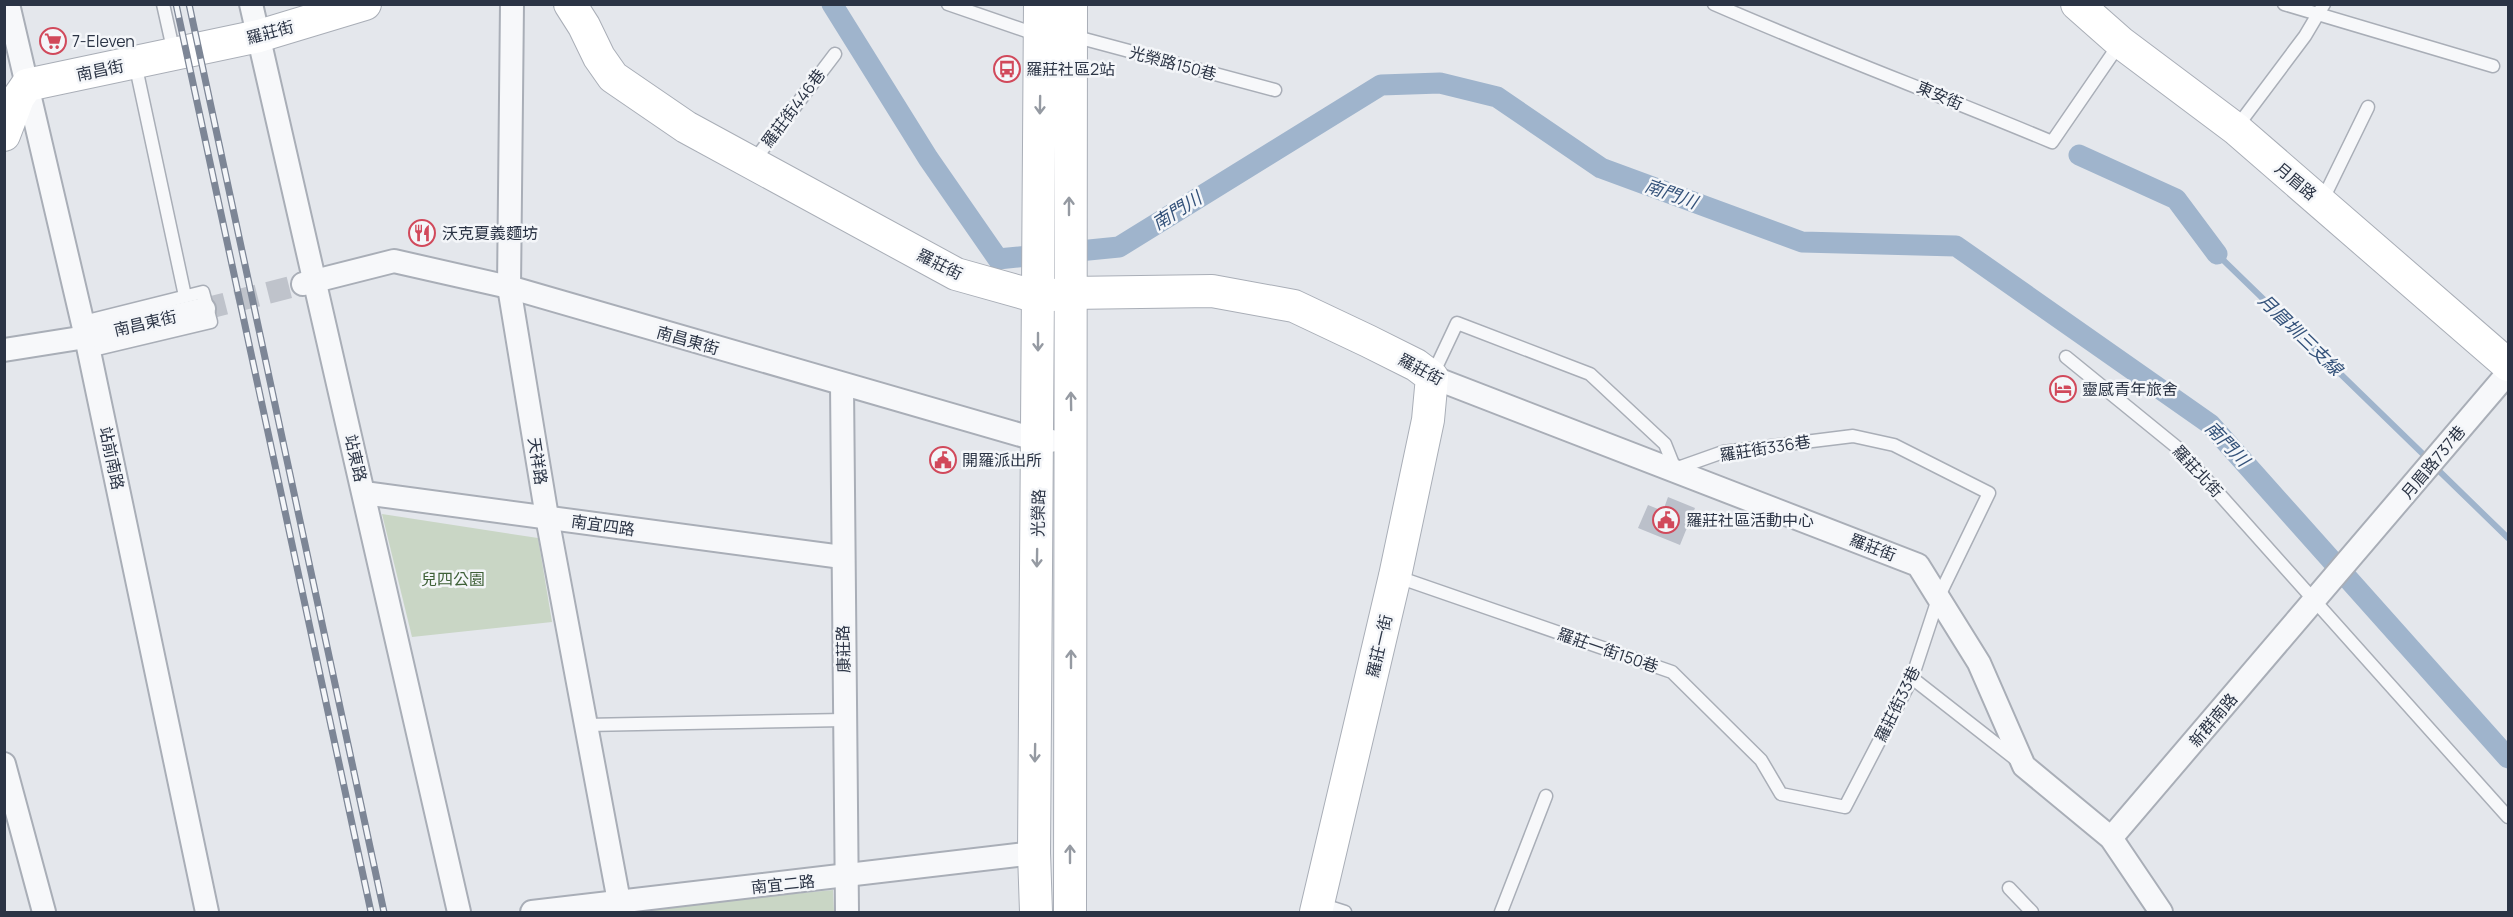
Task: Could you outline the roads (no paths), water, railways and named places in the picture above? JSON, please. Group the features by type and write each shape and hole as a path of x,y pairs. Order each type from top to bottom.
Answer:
{"street":[{"name":"站前南路","path":"8,4 16,87 86,337 207,912"},
{"name":"站東路","path":"251,4 308,282 364,494 459,912"},
{"name":"羅莊街","path":"174,54 259,36 365,4"},
{"name":"天祥路","path":"512,4 509,287 547,517 620,907"},
{"name":"羅莊街","path":"570,4 599,57 613,77 686,127 956,274 1038,297 1069,293 1212,291 1294,306 1387,350 1416,365 1432,377 1675,469 1918,565 1978,663 2024,766 2111,838 2161,912"},
{"name":"光榮路","path":"1040,4 1056,36 1069,293 1072,442 1070,912"},
{"name":"光榮路","path":"1036,912 1034,853 1038,297 1056,36 1071,4"},
{"name":"月眉路","path":"2077,4 2120,42 2236,129 2508,365"},
{"name":"南昌街","path":"16,87 174,54"},
{"path":"4,135 18,98 16,87"},
{"name":"南昌東街","path":"308,282 394,261 509,287 1038,440 1072,442"},
{"name":"南昌東街","path":"4,350 86,337 195,303"},
{"name":"月眉路737巷","path":"2319,595 2508,373"},
{"name":"羅莊一街","path":"1327,909 1428,420 1432,377"},
{"name":"康莊路","path":"842,385 847,912"},
{"name":"南宜四路","path":"364,494 842,557"},
{"name":"新群南路","path":"2111,838 2319,595"},
{"path":"4,764 44,912"},
{"name":"南宜二路","path":"532,912 620,907 1034,853"}],"lane":[{"path":"163,4 174,54"},
{"name":"光榮路150巷","path":"948,4 1056,36 1275,90"},
{"name":"東安街","path":"1714,4 1826,53 1908,82 2052,142 2120,42"},
{"path":"2284,4 2321,9 2493,66"},
{"path":"2236,129 2305,36 2321,9"},
{"name":"羅莊街446巷","path":"752,163 834,54"},
{"path":"135,62 195,303"},
{"path":"2321,202 2368,107"},
{"path":"1432,377 1457,323 1590,374 1665,444 1675,469"},
{"name":"羅莊北街","path":"2066,357 2179,449 2319,595"},
{"name":"羅莊街336巷","path":"1675,469 1723,452 1853,436 1894,445 1989,493 1939,596"},
{"name":"羅莊一街150巷","path":"1395,576 1672,672 1761,760 1781,794 1845,807"},
{"path":"2319,595 2508,817"},
{"name":"羅莊街33巷","path":"1845,807 1912,678 1939,596"},
{"path":"1912,678 2024,766"},
{"path":"586,725 844,720"},
{"path":"1501,912 1546,796"},
{"path":"2009,888 2032,912"}],"waterway":[{"name":"南門川","path":"832,4 928,158 998,259 1119,247 1381,85 1440,83 1497,97 1601,168 1802,242 1956,246 2210,424 2508,758"},
{"name":"月眉圳三支線","path":"2079,155 2176,199 2217,254"},
{"name":"月眉圳三支線","path":"2217,254 2427,458"},
{"name":"月眉圳三支線","path":"2434,466 2508,538"}],"tunnel":[{"path":"204,309 303,284"}],"railway":[{"path":"176,4 371,912"},
{"path":"189,4 384,912"}],"place":[{"name":"7-Eleven","path":"53,41"},
{"name":"羅莊社區2站","path":"1007,69"},
{"name":"沃克夏義麵坊","path":"422,233"},
{"name":"靈感青年旅舍","path":"2063,389"},
{"name":"開羅派出所","path":"943,460"},
{"name":"羅莊社區活動中心","path":"1666,520"}],"park label":[{"name":"兒四公園","path":"453,579"}]}
